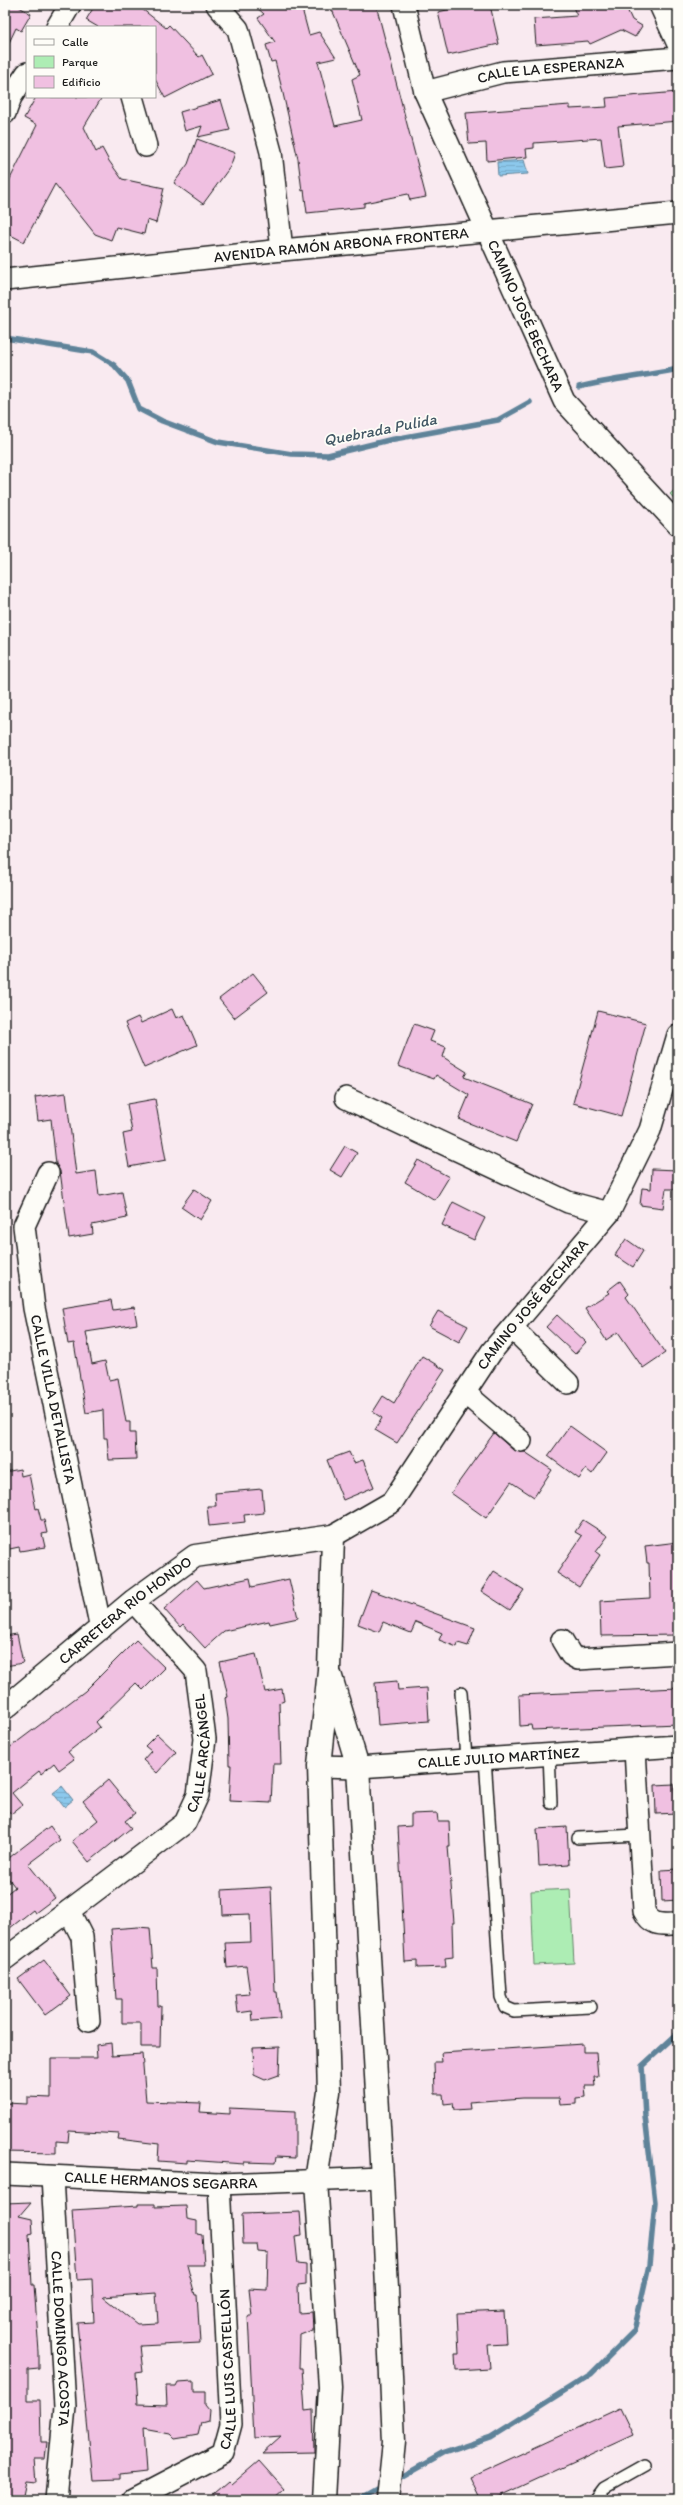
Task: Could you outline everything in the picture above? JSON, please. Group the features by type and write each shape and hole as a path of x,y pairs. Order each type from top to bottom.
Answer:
{"street":[{"path":"57,26 70,5"},
{"path":"217,5 238,29 271,152 282,250"},
{"name":"CAMINO JOSÉ BECHARA","path":"404,5 425,92 566,406 678,525"},
{"path":"660,5 678,44"},
{"name":"CALLE LA ESPERANZA","path":"425,92 503,72 678,58"},
{"path":"5,112 11,97 26,74"},
{"path":"132,98 146,146"},
{"name":"AVENIDA RAMÓN ARBONA FRONTERA","path":"5,280 282,250 678,213"},
{"name":"CAMINO JOSÉ BECHARA","path":"333,1536 392,1502 492,1351 609,1213 650,1130 678,1035"},
{"path":"346,1098 568,1202 609,1213"},
{"name":"CALLE VILLA DETALLISTA","path":"48,1173 24,1226 34,1308 101,1629"},
{"path":"512,1328 568,1383"},
{"path":"465,1393 521,1441"},
{"path":"324,2500 330,2387 316,2181 329,2092 319,1766 329,1670 333,1536"},
{"name":"CARRETERA RIO HONDO","path":"5,1708 133,1601 195,1556 333,1536"},
{"name":"CALLE ARCÁNGEL","path":"5,1959 184,1823 198,1795 205,1739 196,1671 133,1601"},
{"path":"562,1640 571,1655 578,1659 678,1653"},
{"path":"329,1670 358,1767 382,2178 394,2442 388,2496"},
{"name":"CALLE JULIO MARTÍNEZ","path":"319,1766 358,1767 549,1753 678,1746"},
{"path":"634,1749 638,1835 644,1911 648,1919 656,1925 678,1924"},
{"path":"69,1911 82,1937 89,2021"},
{"name":"CALLE HERMANOS SEGARRA","path":"5,2174 220,2184 382,2178"},
{"name":"CALLE DOMINGO ACOSTA","path":"52,2177 65,2407 56,2500"},
{"name":"CALLE LUIS CASTELLÓN","path":"133,2500 223,2453 231,2424 220,2184"}],"lane":[{"path":"462,1693 475,1758 501,1998 505,2007 514,2011 591,2006"},
{"path":"549,1753 551,1803"},
{"path":"578,1838 638,1835"},
{"path":"595,2500 604,2488 644,2465"}],"green space":[{"path":"678,487 678,503 670,494"},
{"path":"570,1889 574,1963 534,1965 531,1891"}],"water":[{"path":"524,160 528,174 498,176 497,162"},
{"path":"62,1786 73,1800 64,1807 53,1793"}],"building":[{"path":"5,5 16,5 31,14 21,31 16,28 5,51"},
{"path":"95,5 137,5 166,28 169,25 199,57 202,55 212,74 165,98 156,81 156,26 96,26 86,20"},
{"path":"254,5 301,5 309,35 319,32 336,58 318,62 335,126 362,120 352,79 360,75 330,5 376,5 426,197 410,200 408,194 364,203 364,207 307,213 304,190 302,191 298,159 282,89 275,61 271,62 266,45 275,42 258,18 264,14"},
{"path":"469,5 490,5 499,44 448,55 438,12"},
{"path":"572,5 625,5 632,20 642,26 635,37 621,30 590,44 588,41 536,45 534,19 577,16"},
{"path":"678,92 678,121 618,126 623,167 605,169 601,138 534,143 534,148 526,149 527,157 487,161 486,143 469,144 466,113 570,105 570,109 607,107 606,98"},
{"path":"35,98 101,98 84,127 96,152 102,148 122,179 164,188 156,223 147,220 144,234 116,227 111,240 95,234 55,184 24,242 5,232 5,189 37,125 24,118"},
{"path":"221,100 230,130 198,137 202,126 185,131 180,112"},
{"path":"197,139 235,153 230,167 203,204 174,183 188,164"},
{"path":"253,973 268,992 234,1018 219,999"},
{"path":"172,1009 176,1018 184,1015 197,1045 144,1068 125,1023 138,1017 141,1023"},
{"path":"598,1011 646,1023 621,1116 573,1103"},
{"path":"414,1024 434,1031 430,1041 446,1047 443,1057 467,1072 464,1077 532,1104 516,1142 459,1119 469,1095 436,1075 434,1079 398,1066"},
{"path":"66,1093 76,1174 96,1171 99,1196 122,1192 127,1218 92,1225 93,1234 69,1238 60,1171 56,1164 51,1119 38,1121 35,1097"},
{"path":"155,1099 166,1160 129,1167 123,1134 132,1132 127,1104"},
{"path":"345,1146 357,1153 342,1177 330,1170"},
{"path":"418,1160 449,1177 435,1200 405,1182"},
{"path":"652,1169 678,1170 678,1189 666,1189 663,1208 640,1205 642,1188 651,1189"},
{"path":"194,1189 212,1201 200,1220 181,1207"},
{"path":"453,1202 485,1218 474,1240 442,1225"},
{"path":"626,1239 643,1251 633,1267 615,1255"},
{"path":"620,1281 629,1294 626,1297 665,1353 643,1368 618,1332 606,1340 585,1308 609,1293 607,1291"},
{"path":"111,1300 113,1310 134,1307 137,1324 86,1332 92,1364 105,1361 109,1380 118,1378 126,1422 130,1422 130,1433 135,1433 136,1459 109,1460 107,1438 104,1438 103,1410 86,1413 74,1343 68,1344 62,1308"},
{"path":"438,1311 468,1326 459,1342 429,1326"},
{"path":"557,1315 586,1342 575,1354 546,1327"},
{"path":"422,1356 445,1370 397,1443 375,1430 382,1418 373,1412 383,1396 394,1403"},
{"path":"570,1426 607,1453 592,1474 586,1469 579,1479 548,1456"},
{"path":"494,1433 513,1450 525,1452 552,1470 534,1497 511,1482 486,1518 451,1493"},
{"path":"349,1452 354,1463 363,1460 374,1487 343,1500 327,1460"},
{"path":"20,1469 21,1476 29,1474 36,1509 38,1508 41,1520 44,1520 47,1533 42,1534 45,1547 20,1551 19,1547 5,1550 5,1472"},
{"path":"262,1489 264,1513 244,1515 245,1522 209,1526 207,1506 216,1506 215,1493"},
{"path":"583,1520 608,1536 596,1552 600,1555 579,1587 557,1573 582,1536 575,1532"},
{"path":"678,1542 678,1635 601,1636 600,1601 650,1598 649,1563 647,1563 645,1546"},
{"path":"494,1571 524,1590 510,1610 481,1591"},
{"path":"250,1578 252,1587 289,1579 298,1618 270,1624 269,1621 224,1631 205,1648 183,1624 180,1627 164,1609 197,1580 204,1588"},
{"path":"371,1590 475,1628 468,1646 458,1643 457,1647 439,1640 442,1633 416,1622 411,1633 383,1622 379,1632 358,1624"},
{"path":"17,1634 23,1663 5,1666 5,1636"},
{"path":"136,1640 165,1668 143,1690 136,1683 96,1722 100,1727 68,1752 74,1759 59,1770 54,1763 41,1774 39,1771 12,1793 22,1805 11,1814 5,1806 5,1751 85,1691"},
{"path":"256,1654 265,1692 282,1689 284,1701 279,1703 281,1764 273,1764 271,1803 229,1801 231,1765 229,1765 228,1719 225,1698 228,1697 220,1662"},
{"path":"397,1681 398,1690 427,1688 429,1721 378,1725 375,1683"},
{"path":"678,1688 678,1724 532,1730 531,1725 520,1726 519,1695"},
{"path":"157,1734 176,1752 157,1773 143,1760 151,1751 145,1746"},
{"path":"108,1780 135,1813 125,1821 131,1828 89,1862 72,1841 98,1820 83,1801"},
{"path":"674,1784 676,1813 656,1814 655,1785"},
{"path":"437,1813 438,1821 449,1821 450,1846 448,1846 454,1923 452,1923 453,1957 445,1958 446,1967 417,1968 417,1961 405,1962 398,1827 411,1826 411,1814"},
{"path":"50,1826 60,1840 28,1864 55,1898 35,1913 33,1910 5,1932 5,1895 15,1887 5,1874 5,1861"},
{"path":"567,1827 569,1864 539,1866 537,1829"},
{"path":"678,1869 678,1900 662,1901 661,1870"},
{"path":"271,1887 275,1992 277,1992 280,2019 253,2021 252,2011 238,2013 236,1995 250,1994 246,1966 227,1968 225,1943 251,1942 250,1914 223,1915 222,1890"},
{"path":"138,1927 150,1928 153,1968 157,1968 158,2006 161,2006 160,2047 141,2047 141,2023 122,2023 122,1999 116,1999 111,1929"},
{"path":"44,1960 71,1996 45,2015 18,1979"},
{"path":"111,2043 112,2056 142,2054 146,2101 201,2103 200,2112 229,2114 229,2108 295,2111 295,2158 276,2157 275,2163 244,2162 244,2164 187,2160 187,2163 158,2161 159,2144 118,2139 119,2134 69,2131 68,2142 56,2141 56,2153 5,2152 5,2103 27,2104 27,2097 51,2098 51,2058 97,2058 96,2045"},
{"path":"583,2044 583,2052 596,2052 598,2077 594,2077 595,2086 585,2086 586,2097 576,2098 576,2104 560,2105 559,2098 523,2098 469,2102 470,2109 454,2110 453,2103 444,2104 443,2094 435,2094 434,2062 442,2062 441,2053"},
{"path":"280,2047 279,2075 265,2080 254,2075 253,2048"},
{"path":"31,2202 19,2216 32,2219 33,2233 29,2234 32,2285 34,2285 39,2352 39,2369 28,2370 28,2400 40,2400 41,2442 47,2442 45,2459 34,2459 36,2482 26,2481 22,2500 5,2500 5,2203"},
{"path":"138,2204 155,2204 155,2207 186,2206 187,2219 197,2221 197,2234 202,2235 204,2265 187,2265 195,2295 197,2295 200,2343 140,2346 143,2372 136,2373 138,2404 167,2405 166,2386 176,2386 178,2382 194,2381 194,2392 205,2392 205,2405 209,2410 208,2421 201,2423 198,2435 175,2439 170,2434 143,2429 146,2472 120,2475 120,2479 93,2480 77,2323 94,2322 92,2279 77,2280 72,2210 138,2206","holes":["156,2293 158,2323 137,2324 103,2297"]},
{"path":"300,2212 302,2235 295,2236 298,2264 306,2265 306,2284 298,2285 299,2313 312,2312 313,2330 300,2335 299,2368 302,2368 305,2411 313,2410 314,2452 262,2453 281,2436 254,2438 248,2316 252,2316 249,2289 267,2290 268,2253 258,2252 257,2244 243,2244 242,2214"},
{"path":"504,2311 506,2344 488,2345 490,2368 456,2370 455,2354 459,2354 457,2313"},
{"path":"620,2408 633,2435 492,2500 482,2500 471,2477"},
{"path":"259,2461 284,2489 272,2500 207,2500 228,2482 231,2485"}],"waterway":[{"name":"Quebrada Pulida","path":"5,338 93,352 114,365 128,381 139,409 162,421 218,442 292,454 328,455 389,440 498,420 530,402"},
{"name":"Quebrada Pulida","path":"579,387 678,369"},
{"path":"396,2480 444,2453 491,2437 591,2374 634,2331 649,2265 655,2202 645,2116 642,2066 678,2033"},
{"path":"360,2500 385,2486"}]}
